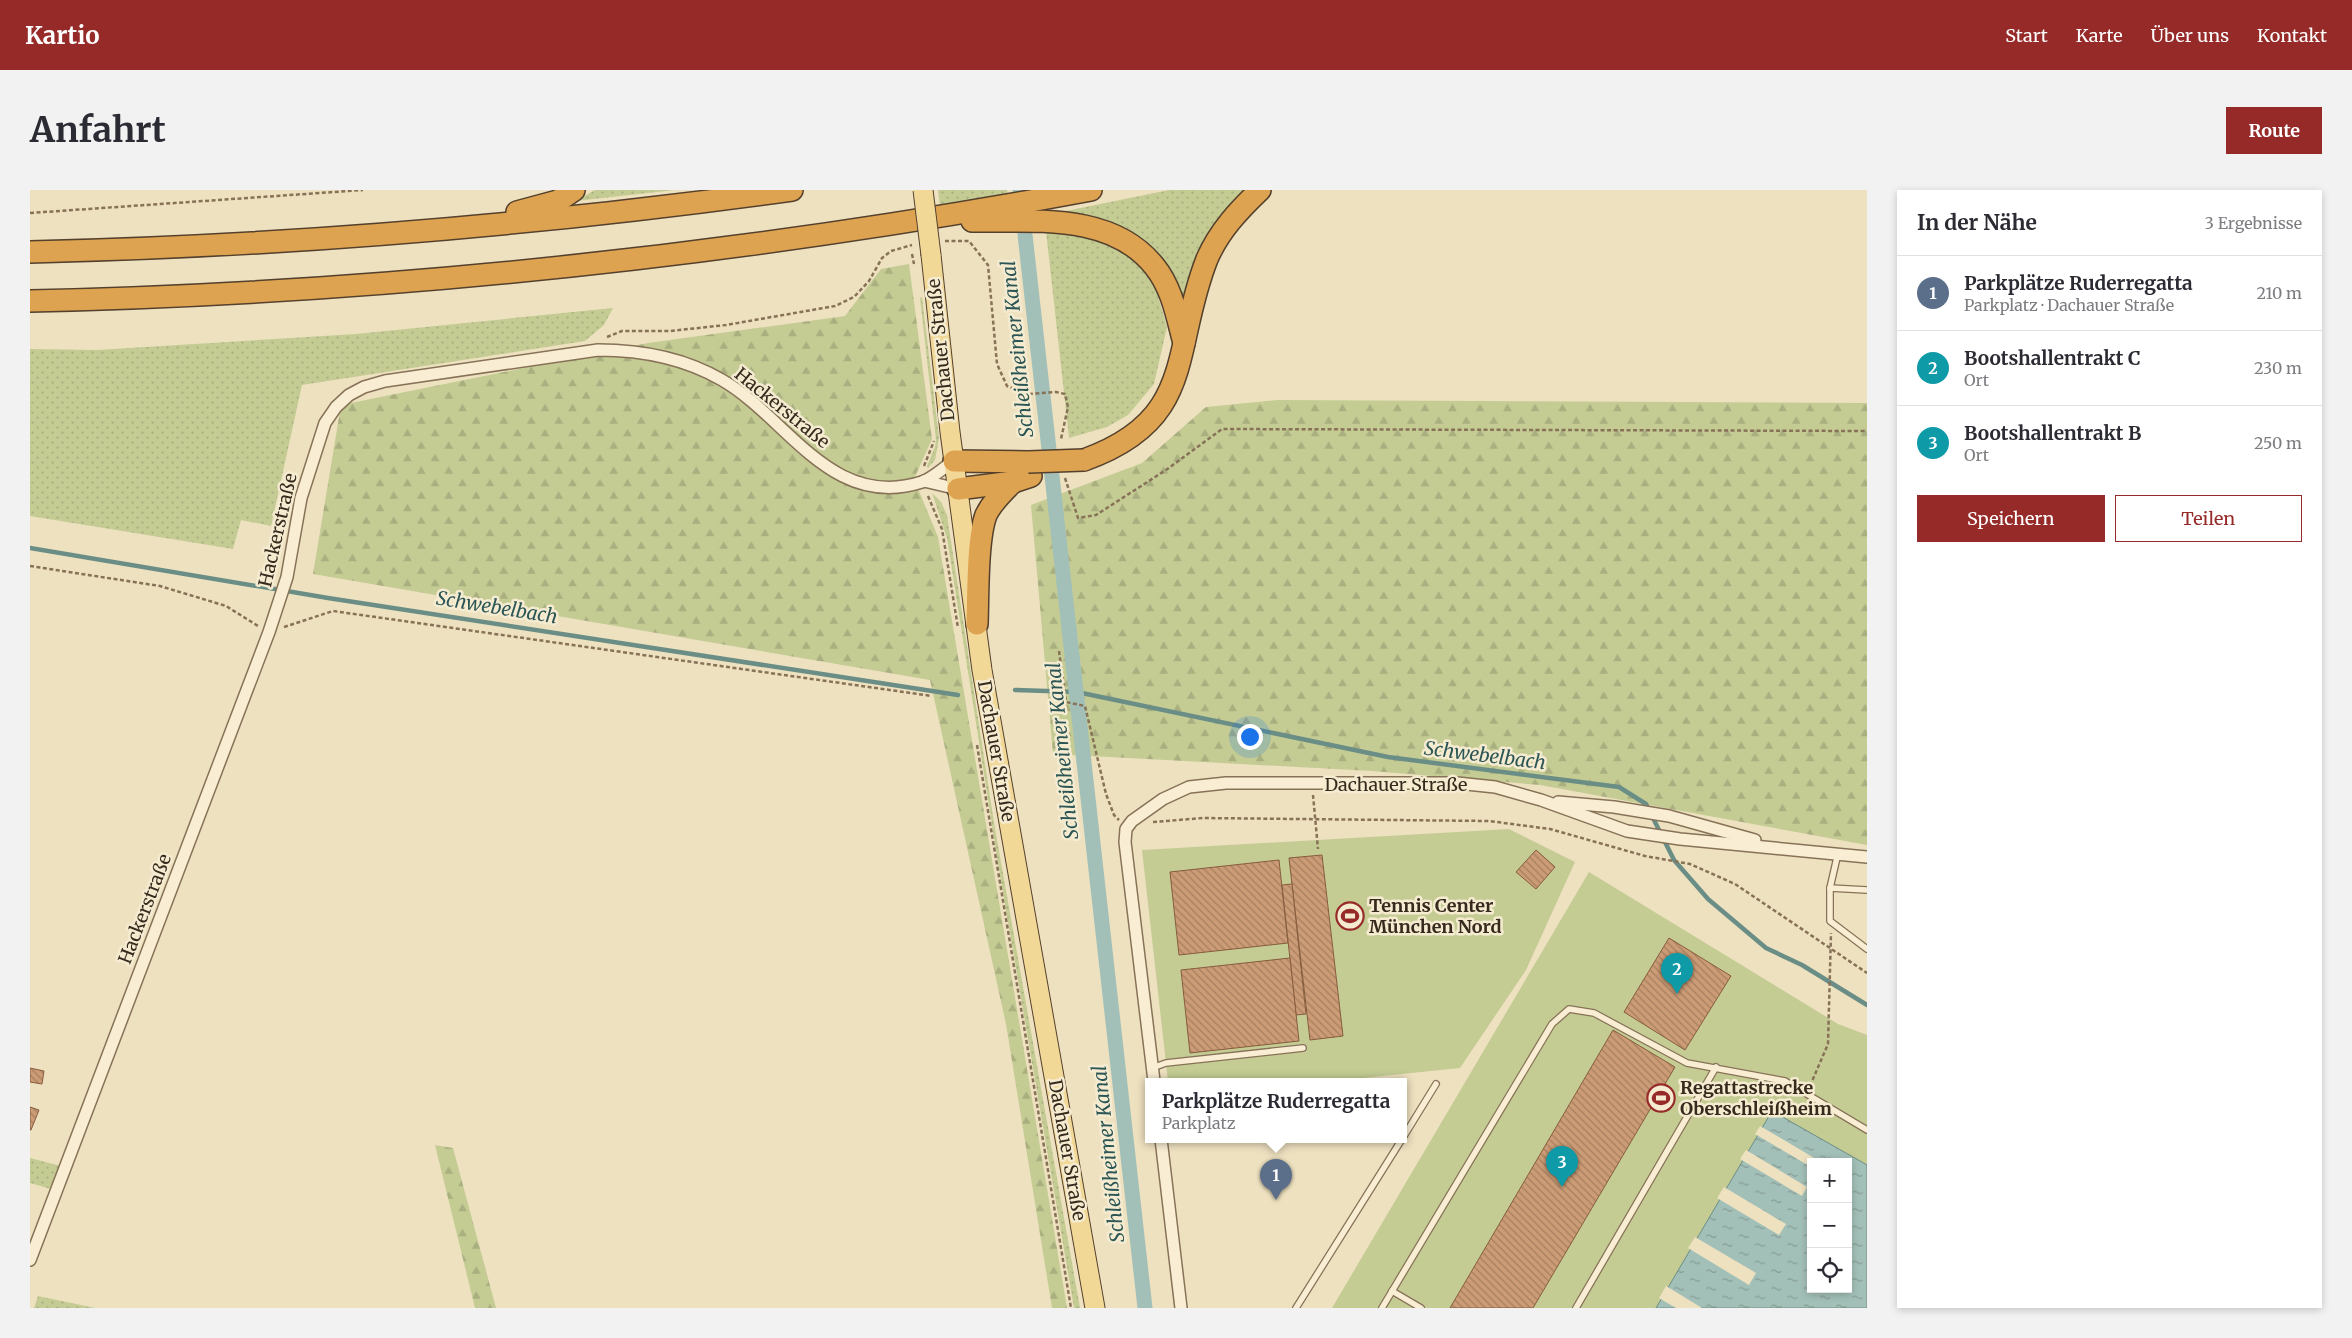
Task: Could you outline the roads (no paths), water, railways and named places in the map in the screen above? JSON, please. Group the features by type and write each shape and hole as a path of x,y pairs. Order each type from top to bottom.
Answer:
{"highway":[{"path":"417,232 504,215 558,201 574,190"},
{"path":"30,252 281,243 417,232 632,211 792,190"},
{"path":"1012,213 1034,201 1091,190"},
{"path":"958,489 1084,460 1118,446 1138,432 1156,414 1170,392 1180,366 1184,344 1207,259 1222,232 1239,210 1260,190"},
{"path":"30,301 284,290 424,281 742,246 920,220 1012,213 1038,222 1065,223 1090,227 1114,235 1136,248 1155,268 1168,290 1184,344"},
{"path":"954,461 1024,473"},
{"path":"977,624 982,530 987,514 997,499 1024,473"}],"main road":[{"name":"Dachauer Straße","path":"923,190 925,250 997,763 1095,1308"}],"street":[{"name":"Hackerstraße","path":"30,1260 269,632 287,576 301,498 325,422 336,407 349,395 364,387 385,382 598,350 626,350 653,354 680,362 722,380 745,397 815,459 857,482 876,486 895,486 924,481 958,489"},
{"name":"Hackerstraße","path":"924,481 954,461"},
{"name":"Dachauer Straße","path":"1152,1068 1125,842 1129,825 1164,799 1189,787 1226,783 1457,783 1495,787 1541,800 1627,831 1680,839 1867,857"},
{"name":"Dachauer Straße","path":"1541,800 1614,807 1669,816 1781,848"},
{"path":"1152,1068 1154,1078"},
{"path":"1161,1143 1181,1308"}],"lane":[{"path":"1838,853 1830,888 1830,922 1867,950"},
{"path":"1830,888 1867,890"},
{"path":"1382,1308 1552,1024 1569,1010 1594,1013 1687,1063 1785,1081 1867,1130"},
{"path":"1152,1068 1166,1063 1303,1048"},
{"path":"1576,1308 1716,1067"},
{"path":"1407,1131 1436,1084"},
{"path":"1296,1308 1399,1143"},
{"path":"1392,1291 1421,1308"}],"water":[{"name":"Regattastrecke Oberschleißheim","path":"1772,1111 1867,1165 1867,1308 1656,1308"}],"waterway":[{"name":"Schleißheimer Kanal","path":"1020,190 1145,1308"},
{"name":"Schwebelbach","path":"30,548 328,598 958,695"},
{"name":"Schwebelbach","path":"1015,690 1077,692 1388,757 1619,787 1646,804 1674,860 1708,899 1766,948 1802,965 1867,1005"}],"place":[{"name":"Tennis Center München Nord","path":"1350,916"},
{"name":"Bootshallentrakt C","path":"1677,994"},
{"name":"Regattastrecke Oberschleißheim","path":"1661,1098"},
{"name":"Bootshallentrakt B","path":"1562,1187"},
{"name":"Parkplätze Ruderregatta","path":"1276,1200"}]}
